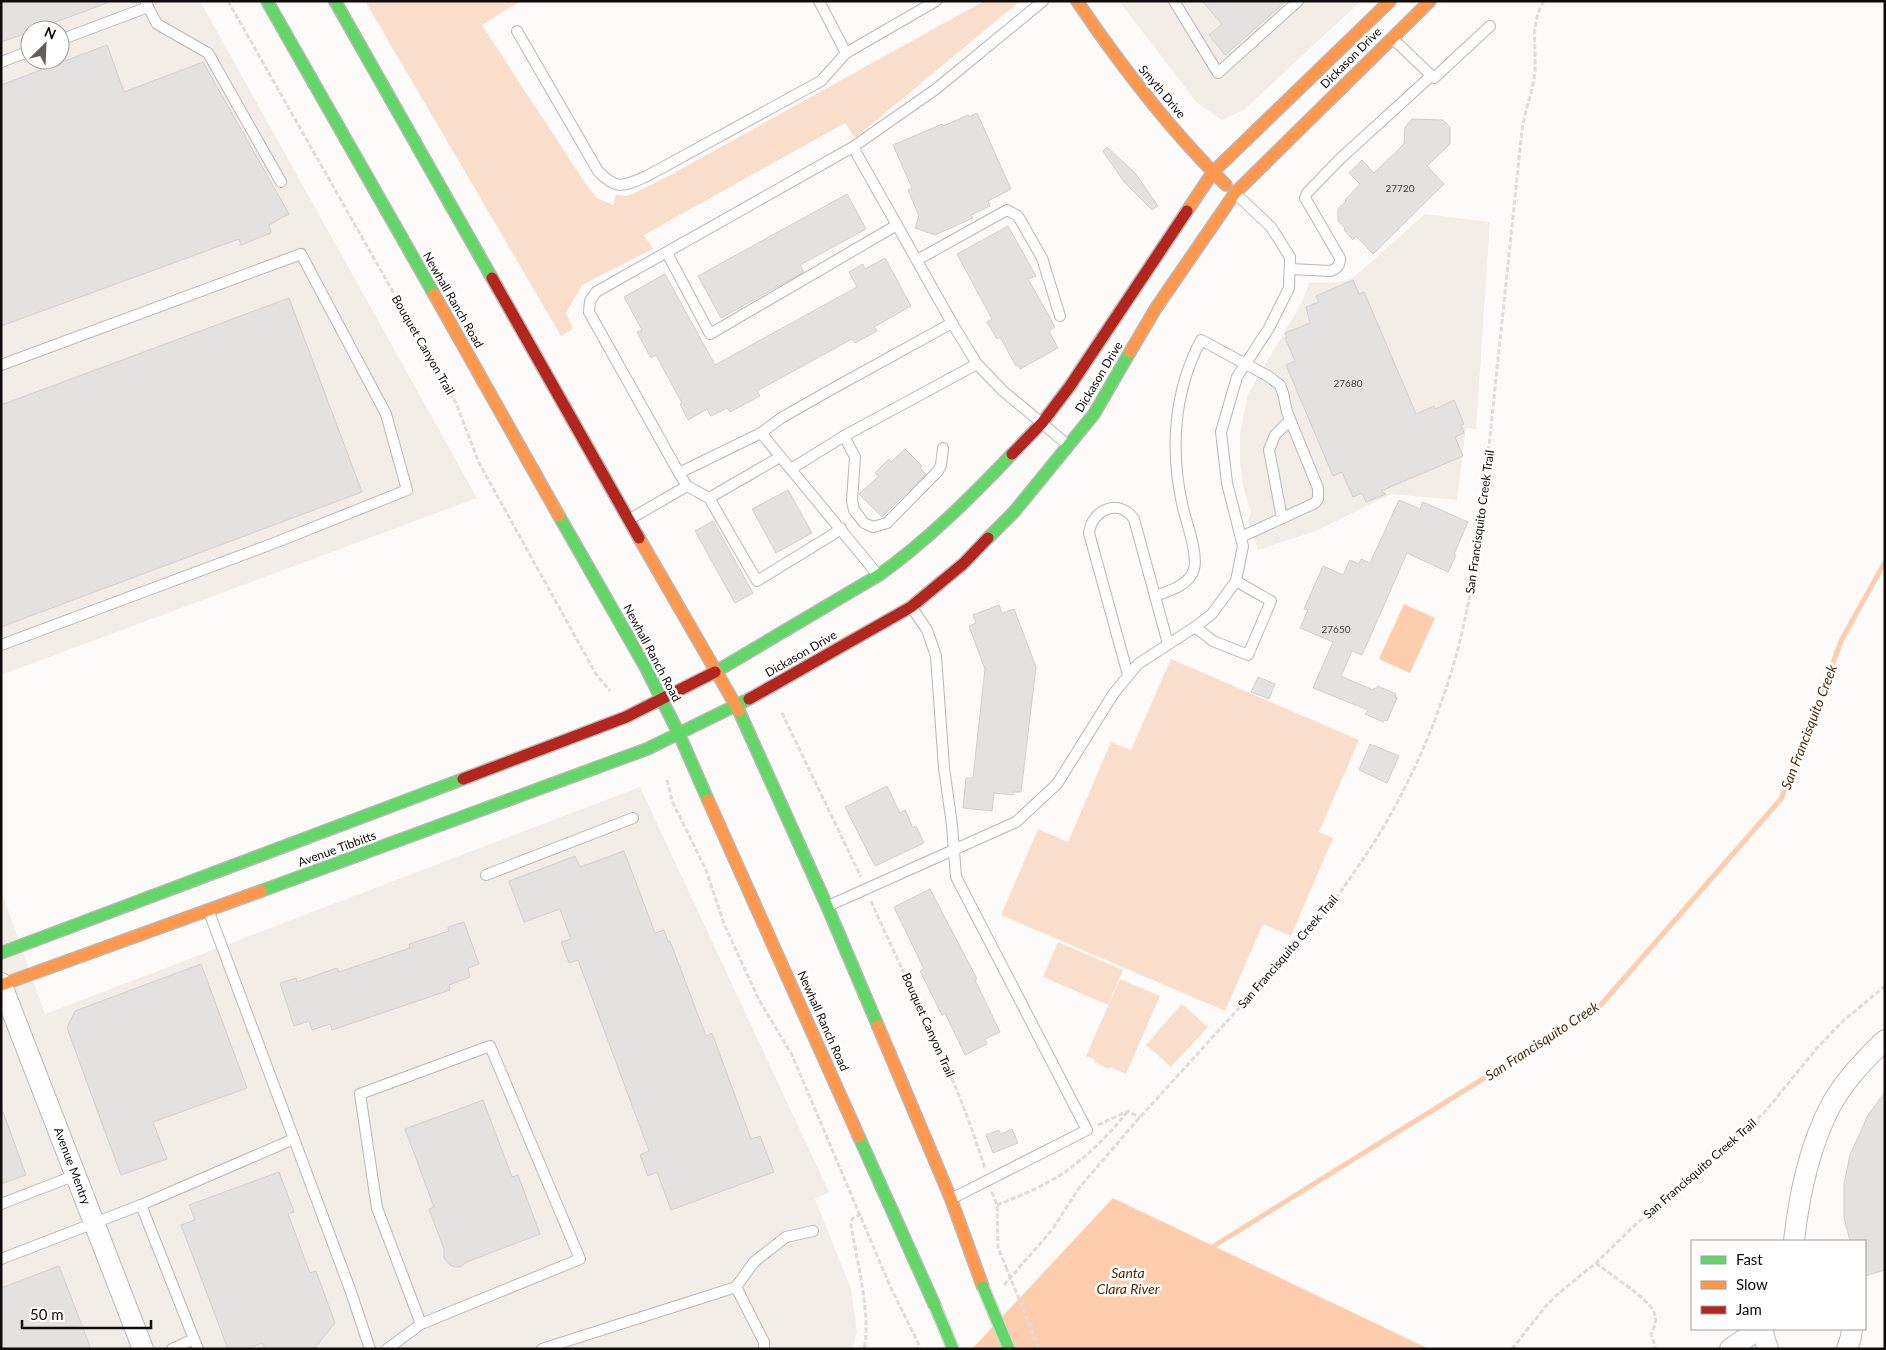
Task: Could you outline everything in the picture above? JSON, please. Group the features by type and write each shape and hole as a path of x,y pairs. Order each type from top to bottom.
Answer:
{"street":[{"name":"Newhall Ranch Road","path":"267,1 643,663 679,734 953,1349"},
{"path":"335,1 629,520 737,706 827,906 952,1199 982,1287 1009,1349"},
{"name":"Smyth Drive","path":"1077,1 1112,53 1155,106 1213,172 1235,193"},
{"name":"Dickason Drive","path":"716,672 879,575 902,559 985,482 1042,423 1070,386 1213,172 1390,1"},
{"name":"Dickason Drive","path":"679,734 737,706 911,608 963,564 1014,512 1094,414 1156,308 1235,193 1430,1"},
{"name":"Avenue Tibbitts","path":"1,953 626,717 716,672"},
{"name":"Avenue Tibbitts","path":"2,984 641,752 679,734"},
{"name":"Avenue Mentry","path":"2,984 143,1349"},
{"path":"1794,1240 1804,1178 1815,1144 1832,1105 1866,1060 1885,1040"},
{"path":"1730,1349 1758,1330"},
{"path":"1764,1330 1768,1349"},
{"path":"1847,1349 1852,1330"}],"lane":[{"path":"819,1 846,53"},
{"path":"517,31 598,171 609,183 625,185 647,176 821,81 846,53 936,1"},
{"path":"841,528 757,581 709,498 688,486 678,473 589,312 590,301 596,292 853,147 936,89 1044,1"},
{"path":"1174,1 1218,73 1298,1"},
{"path":"70,36 147,4 157,24 208,53 281,182"},
{"path":"1392,38 1431,76 1436,77 1490,26"},
{"path":"1,62 20,55"},
{"path":"1290,269 1331,271 1340,264 1340,258 1305,198 1307,193 1341,158 1431,76"},
{"path":"853,147 977,364 991,380 1069,446"},
{"path":"827,906 1016,822 1057,784 1114,693 1138,664 1212,614 1236,581 1243,546 1227,483 1221,432 1237,377 1269,328 1289,288 1290,257 1270,227 1235,193"},
{"path":"917,260 1008,210 1018,216 1042,258 1060,316"},
{"path":"667,253 710,334 897,225"},
{"path":"1,365 301,254 386,414 407,490 277,542 1,645"},
{"path":"678,473 761,433 781,418 952,323"},
{"path":"1155,596 1173,590 1184,583 1194,570 1195,562 1177,482 1174,444 1177,412 1188,369 1201,340 1268,376 1280,386 1284,404 1319,493 1315,503 1241,537"},
{"path":"790,469 844,436 977,364"},
{"path":"1282,518 1269,450 1275,435 1290,420"},
{"path":"761,433 879,575"},
{"path":"844,436 855,457 852,501 854,510 864,523 873,527 887,523 938,472 942,465 943,448"},
{"path":"709,498 780,456"},
{"path":"629,520 688,486"},
{"path":"1128,675 1089,533 1090,525 1096,516 1107,509 1120,508 1129,511 1134,519 1168,644"},
{"path":"1195,627 1213,641 1248,655 1271,600 1236,581"},
{"path":"911,608 927,630 936,656 944,768 956,878 1087,1130 952,1199"},
{"path":"486,875 633,818"},
{"path":"208,910 351,1292 370,1349"},
{"path":"387,1349 421,1324 580,1259 490,1046 360,1094 377,1208 421,1324"},
{"path":"1,1259 141,1205 294,1139"},
{"path":"1,1204 76,1175"},
{"path":"141,1205 198,1349"},
{"path":"542,1349 736,1287 754,1262 786,1237 813,1231"},
{"path":"736,1287 764,1342 764,1349"},
{"path":"172,1349 194,1339"}],"path":[{"name":"Bouquet Canyon Trail","path":"228,1 456,403 480,463 596,674 610,691"},
{"name":"San Francisquito Creek Trail","path":"1003,1286 1052,1230 1079,1188 1326,912 1391,814 1418,760 1457,653 1478,552 1522,130 1535,69 1533,40 1536,18 1544,1"},
{"name":"Bouquet Canyon Trail","path":"782,714 928,1022 975,1135 996,1205 998,1248 1039,1349"},
{"path":"668,780 672,800 706,870 724,924 759,1000 792,1055 890,1286 921,1349"},
{"name":"San Francisquito Creek Trail","path":"1512,1349 1546,1306 1560,1292 1596,1263 1635,1225 1764,1113 1817,1048 1843,1021 1885,986"},
{"path":"1128,1111 1140,1118"},
{"path":"1087,1130 1128,1111"},
{"path":"996,1205 1022,1195 1072,1168 1109,1135 1128,1111"},
{"path":"861,1214 852,1219 850,1225 866,1313 867,1329 864,1349"},
{"path":"1596,1263 1643,1299 1654,1312 1656,1325 1651,1334 1656,1349"}],"shaded area":[{"path":"1,1 200,1 477,498 1,675"},
{"path":"365,1 521,1 482,25 585,183 597,198 613,205 616,195 628,196 663,179 984,1 1020,1 855,138 845,123 644,235 653,249 582,285 566,313 573,329 561,336"},
{"path":"1119,1 1361,1 1245,109 1222,120 1197,103"},
{"path":"1425,214 1490,222 1476,429 1466,428 1457,500 1391,494 1316,531 1258,550 1248,521 1251,512 1243,486 1240,463 1240,432 1248,394 1302,302 1309,283 1340,282 1353,278"},
{"path":"1171,659 1359,740 1319,832 1333,838 1291,936 1263,924 1225,1011 1001,915 1038,829 1068,842 1111,742 1131,750"},
{"path":"640,787 829,1192 815,1199 851,1289 857,1332 852,1349 1,1349 1,890 45,1014"},
{"path":"1058,942 1123,970 1108,1005 1043,977"},
{"path":"1120,979 1160,996 1126,1074 1110,1067 1108,1069 1086,1056"},
{"path":"1182,1004 1208,1027 1171,1067 1146,1045"}],"water":[{"path":"1404,604 1435,618 1410,673 1379,659"},
{"name":"Santa Clara River","path":"1113,1198 1429,1349 972,1349"}],"building":[{"path":"1,1 107,1 107,3 61,20 20,20 20,35 1,42"},
{"path":"1202,1 1286,1 1225,55 1209,35 1222,24"},
{"path":"107,45 124,92 203,62 289,214 269,225 271,233 241,245 239,239 1,326 1,85 41,70 70,70 70,59"},
{"path":"977,113 1011,189 988,201 990,206 971,215 973,218 935,235 915,228 919,216 908,190 912,188 893,145 942,124 943,126"},
{"path":"1412,119 1443,120 1450,127 1450,144 1427,166 1444,184 1373,254 1356,236 1353,240 1344,230 1345,228 1338,221 1338,209 1360,184 1349,173 1362,160 1374,173 1404,144 1405,127"},
{"path":"1107,147 1135,173 1158,206 1152,210 1124,182 1103,151"},
{"path":"847,194 866,229 800,265 804,272 721,318 698,276"},
{"path":"1008,226 1036,276 1028,279 1055,327 1049,331 1058,348 1020,369 1016,366 1000,337 997,339 987,322 992,319 957,254"},
{"path":"885,258 911,306 874,327 877,331 855,343 852,339 757,391 760,396 730,412 727,408 711,416 707,409 688,420 680,404 682,403 656,355 651,358 637,332 642,330 624,297 665,274 715,365 857,287 849,272 863,264 865,269"},
{"path":"1353,280 1359,294 1364,292 1416,414 1434,406 1435,409 1454,400 1464,424 1461,425 1464,433 1455,437 1463,456 1381,491 1386,494 1366,502 1362,493 1353,497 1342,472 1333,476 1286,365 1295,361 1285,338 1287,338 1285,333 1310,323 1306,307 1319,302 1316,296"},
{"path":"289,298 362,492 1,627 1,405"},
{"path":"905,449 922,466 920,468 926,474 882,517 859,494 879,476 875,473 889,459 891,462"},
{"path":"788,490 812,533 776,553 752,509"},
{"path":"1399,500 1420,509 1423,502 1468,522 1448,572 1407,553 1362,655 1352,651 1341,676 1373,690 1378,686 1396,694 1395,697 1397,698 1387,721 1384,720 1383,722 1365,714 1368,710 1313,688 1333,642 1300,628 1308,610 1304,609 1323,566 1343,575 1350,560 1359,564 1361,559 1370,563"},
{"path":"713,521 753,593 735,603 695,531"},
{"path":"999,605 1002,613 1014,609 1036,667 1021,792 1013,792 1013,795 994,793 992,811 963,808 966,778 973,778 985,669 969,626 976,623 973,615"},
{"path":"1258,677 1275,684 1269,699 1251,692"},
{"path":"1370,744 1399,756 1387,783 1359,770"},
{"path":"887,786 900,813 905,810 913,828 916,826 924,843 875,866 845,807"},
{"path":"624,851 655,933 664,930 668,942 670,941 706,1036 712,1033 751,1139 760,1136 774,1172 671,1210 657,1172 648,1176 640,1155 649,1151 578,960 569,963 561,942 571,939 560,909 524,922 509,881 575,856 580,867"},
{"path":"930,889 977,979 975,980 1000,1032 985,1039 987,1044 965,1055 945,1013 942,1015 920,971 924,969 894,907"},
{"path":"464,922 479,964 468,968 470,977 449,985 450,990 332,1030 330,1024 312,1030 309,1021 294,1026 280,983 296,978 297,982 337,968 339,972 410,948 409,944 449,931 448,927"},
{"path":"201,964 247,1088 153,1122 167,1159 121,1175 67,1028 75,1011"},
{"path":"1885,1092 1885,1270 1866,1276 1866,1240 1850,1240 1844,1217 1844,1184 1850,1155 1868,1115"},
{"path":"483,1100 512,1177 518,1175 540,1234 467,1262 460,1267 455,1267 450,1265 444,1258 444,1249 429,1209 434,1207 405,1129"},
{"path":"1,1112 3,1112 26,1175 1,1184"},
{"path":"1012,1129 1018,1143 993,1153 986,1135 999,1130 1001,1134"},
{"path":"279,1172 294,1212 288,1214 310,1273 316,1271 335,1323 314,1349 265,1349 262,1343 246,1349 228,1349 181,1225 195,1220 189,1205"},
{"path":"59,1266 91,1349 1,1349 1,1288"}],"waterway":[{"name":"San Francisquito Creek","path":"1209,1249 1599,1007 1781,799 1842,639 1885,562"}],"traffic: fast":[{"path":"267,1 434,294"},
{"path":"335,1 492,278"},
{"path":"988,538 1014,512 1094,414 1130,352"},
{"path":"715,672 879,575 897,562 949,518 1012,454"},
{"path":"559,516 646,668 679,734 708,800"},
{"path":"261,891 647,749 749,699"},
{"path":"739,711 827,906 878,1026"},
{"path":"1,953 463,779"},
{"path":"859,1137 935,1306"},
{"path":"983,1287 1009,1349"},
{"path":"935,1306 953,1349"}],"traffic: slow":[{"path":"1077,1 1147,97 1185,142 1226,185"},
{"path":"1187,211 1213,172 1390,1"},
{"path":"1130,352 1156,308 1235,193 1430,1"},
{"path":"434,294 559,516"},
{"path":"639,538 739,711"},
{"path":"708,800 859,1137"},
{"path":"1,985 261,891"},
{"path":"878,1026 951,1199 983,1287"}],"traffic: jam":[{"path":"1012,454 1042,423 1070,386 1187,211"},
{"path":"492,278 639,538"},
{"path":"749,699 911,607 963,564 988,538"},
{"path":"463,779 626,717 715,672"}]}
